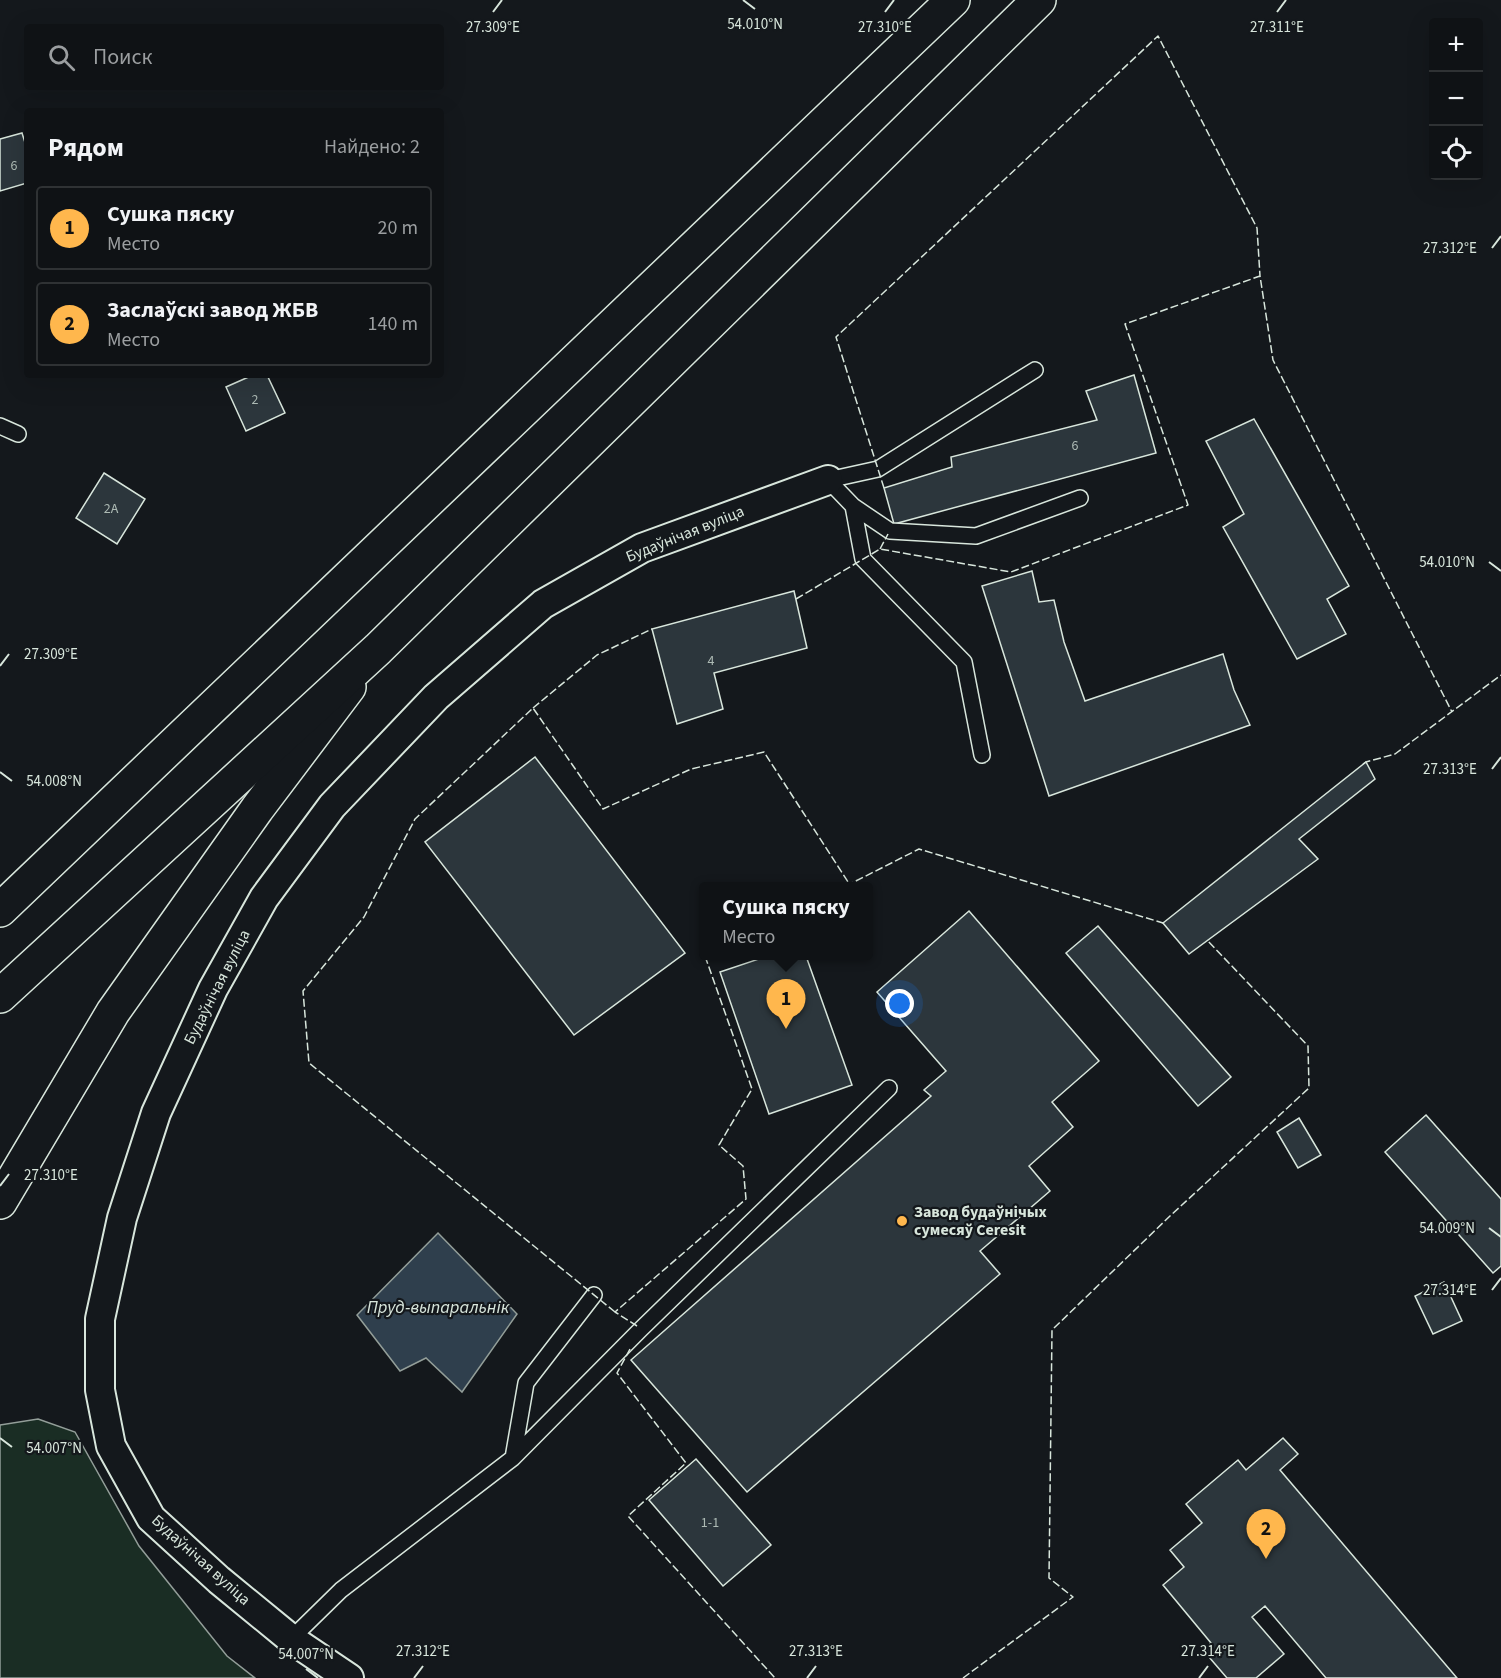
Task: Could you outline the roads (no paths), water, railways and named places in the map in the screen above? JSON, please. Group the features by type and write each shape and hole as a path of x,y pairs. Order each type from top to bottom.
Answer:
{"main road":[{"path":"0,910 953,0"},
{"path":"0,996 378,649 1040,0"},
{"path":"0,1202 113,1011 257,809 378,649"}],"street":[{"name":"Будаўнічая вуліца","path":"349,1678 291,1638 219,1580 151,1518 111,1446 100,1390 99,1319 122,1218 156,1113 213,989 264,898 332,806 436,697 543,604 642,548 828,480"}],"lane":[{"path":"828,480 878,469 1035,370"},
{"path":"0,426 18,434"},
{"path":"828,480 853,506 890,531 976,536 1080,498"},
{"path":"853,506 863,559 964,662 982,755"},
{"path":"291,1638 341,1590 513,1458 641,1329 889,1088"},
{"path":"513,1458 526,1383 594,1295"}],"water":[{"name":"Пруд-выпаральнік","path":"438,1233 517,1314 462,1392 426,1358 400,1371 357,1315"}],"place":[{"name":"Сушка пяску","path":"786,1029"},
{"name":"Завод будаўнічых сумесяў Ceresit","path":"902,1221"},
{"name":"Заслаўскі завод ЖБВ","path":"1266,1559"}]}
